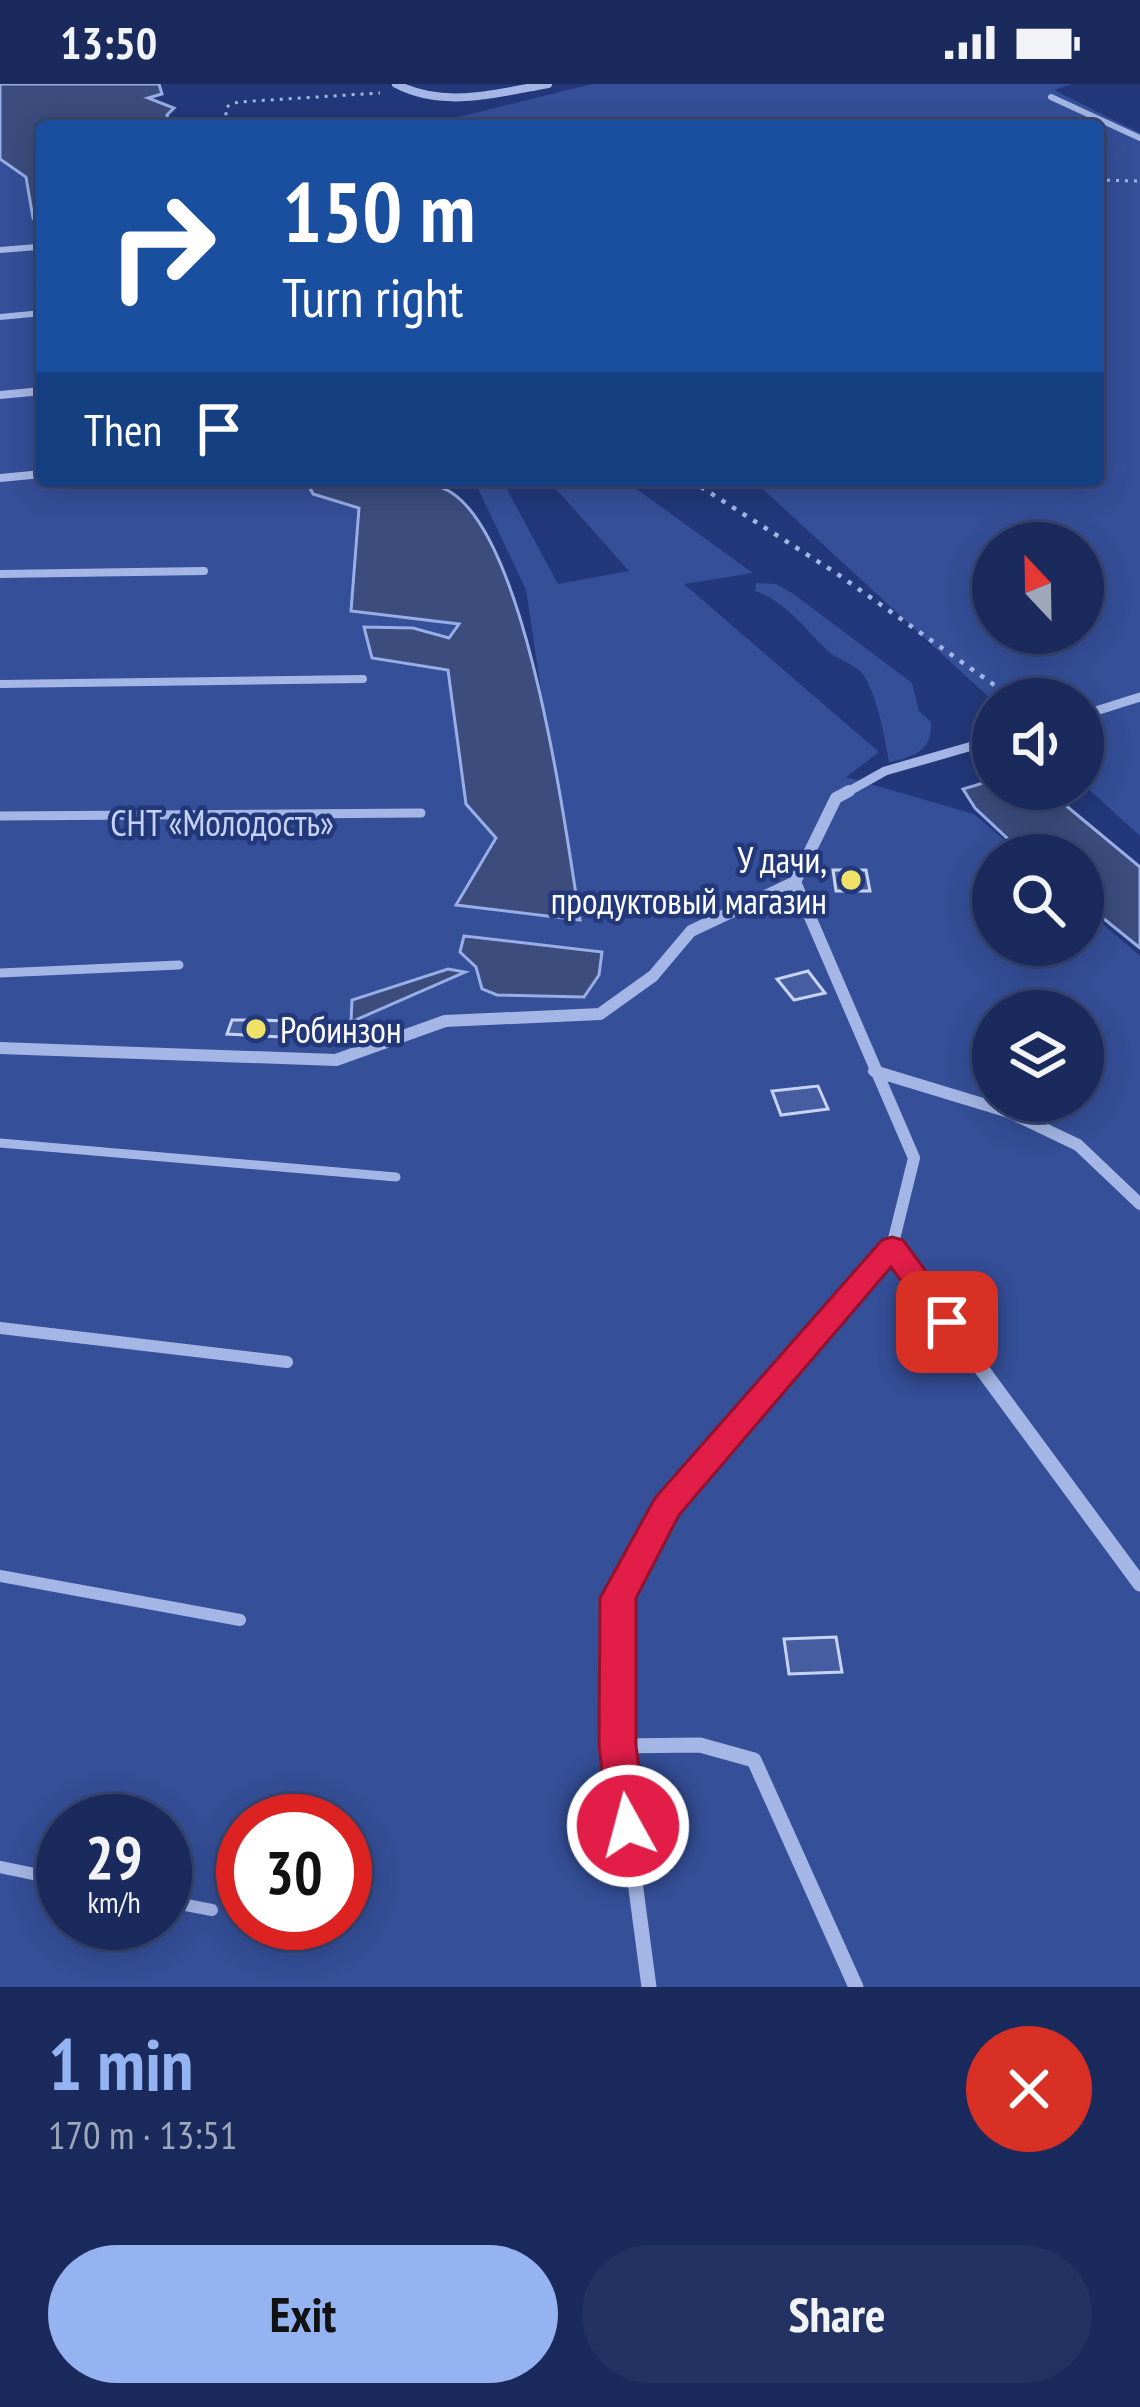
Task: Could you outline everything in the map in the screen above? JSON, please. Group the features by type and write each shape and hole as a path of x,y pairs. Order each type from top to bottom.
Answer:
{"street":[{"path":"400,87 418,94 484,95 548,84"},
{"path":"1104,708 1140,697"},
{"path":"0,1048 336,1060 445,1021 600,1014 653,976 692,931 795,882 836,798 884,771 972,746"},
{"path":"649,1987 617,1746 618,1598 667,1507 892,1247 914,1158 795,882"},
{"path":"874,1071 1009,1112 1078,1145 1140,1204"},
{"path":"892,1247 1140,1584"},
{"path":"617,1746 700,1745 754,1760 856,1987"}],"lane":[{"path":"1051,97 1101,120"},
{"path":"1104,121 1140,138"},
{"path":"0,250 36,248"},
{"path":"0,317 36,314"},
{"path":"0,395 36,392"},
{"path":"0,478 36,475"},
{"path":"0,574 204,571"},
{"path":"0,684 363,679"},
{"path":"0,816 421,813"},
{"path":"0,973 179,965"},
{"path":"0,1144 396,1177"},
{"path":"0,1328 287,1362"},
{"path":"0,1576 240,1620"},
{"path":"0,1867 36,1874"},
{"path":"192,1906 212,1910"}],"path":[{"path":"232,120 226,107 400,87"},
{"path":"1104,180 1140,181"},
{"path":"700,486 836,572 985,678"}],"green space":[{"path":"592,84 1072,84 1054,90 1140,133 1140,836 1104,803 1104,678 972,678 972,682 760,486 1104,486 1104,120 445,120"},
{"name":"СНТ «Молодость»","path":"0,159 26,177 36,222 36,286 32,287 36,290 36,486 309,486 314,494 359,507 460,623 450,639 413,628 448,669 541,690 526,590 477,486 505,486 558,584 629,571 553,486 632,486 753,573 684,584 879,752 846,777 974,814 997,834 972,834 972,966 1104,966 1104,925 1140,956 1140,1987 0,1987"},
{"path":"756,583 776,584 792,593 912,683 919,711 931,722 925,746 889,762 878,709 863,674 828,651 786,609 755,591"}],"shaded area":[{"path":"0,84 159,84 162,94 148,98 174,108 168,120 36,120 36,222 26,177 0,159"},
{"path":"309,486 438,486 452,493 479,522 502,568 539,691 580,920 456,905 496,838 466,804 448,670 372,658 364,627 413,628 449,638 459,624 351,611 359,508 313,494"},
{"path":"977,810 1071,810 1100,834 1003,834"},
{"path":"1104,837 1140,867 1140,948 1104,919"},
{"path":"464,936 602,952 599,975 584,997 497,995 482,989 476,967 460,952"},
{"path":"448,969 465,972 351,1022 352,1000"}],"building":[{"name":"У дачи, продуктовый магазин","path":"833,870 866,870 870,891 836,891"},
{"path":"808,971 825,993 794,1000 777,979"},
{"path":"232,1020 285,1021 281,1037 227,1034"},
{"path":"818,1086 828,1109 781,1115 772,1091"},
{"path":"836,1637 842,1672 789,1674 784,1639"}],"place":[{"name":"У дачи, продуктовый магазин","path":"851,880"},
{"name":"Робинзон","path":"256,1029"}],"route":[{"path":"628,1826 617,1746 618,1598 667,1507 892,1247 947,1322"}]}
